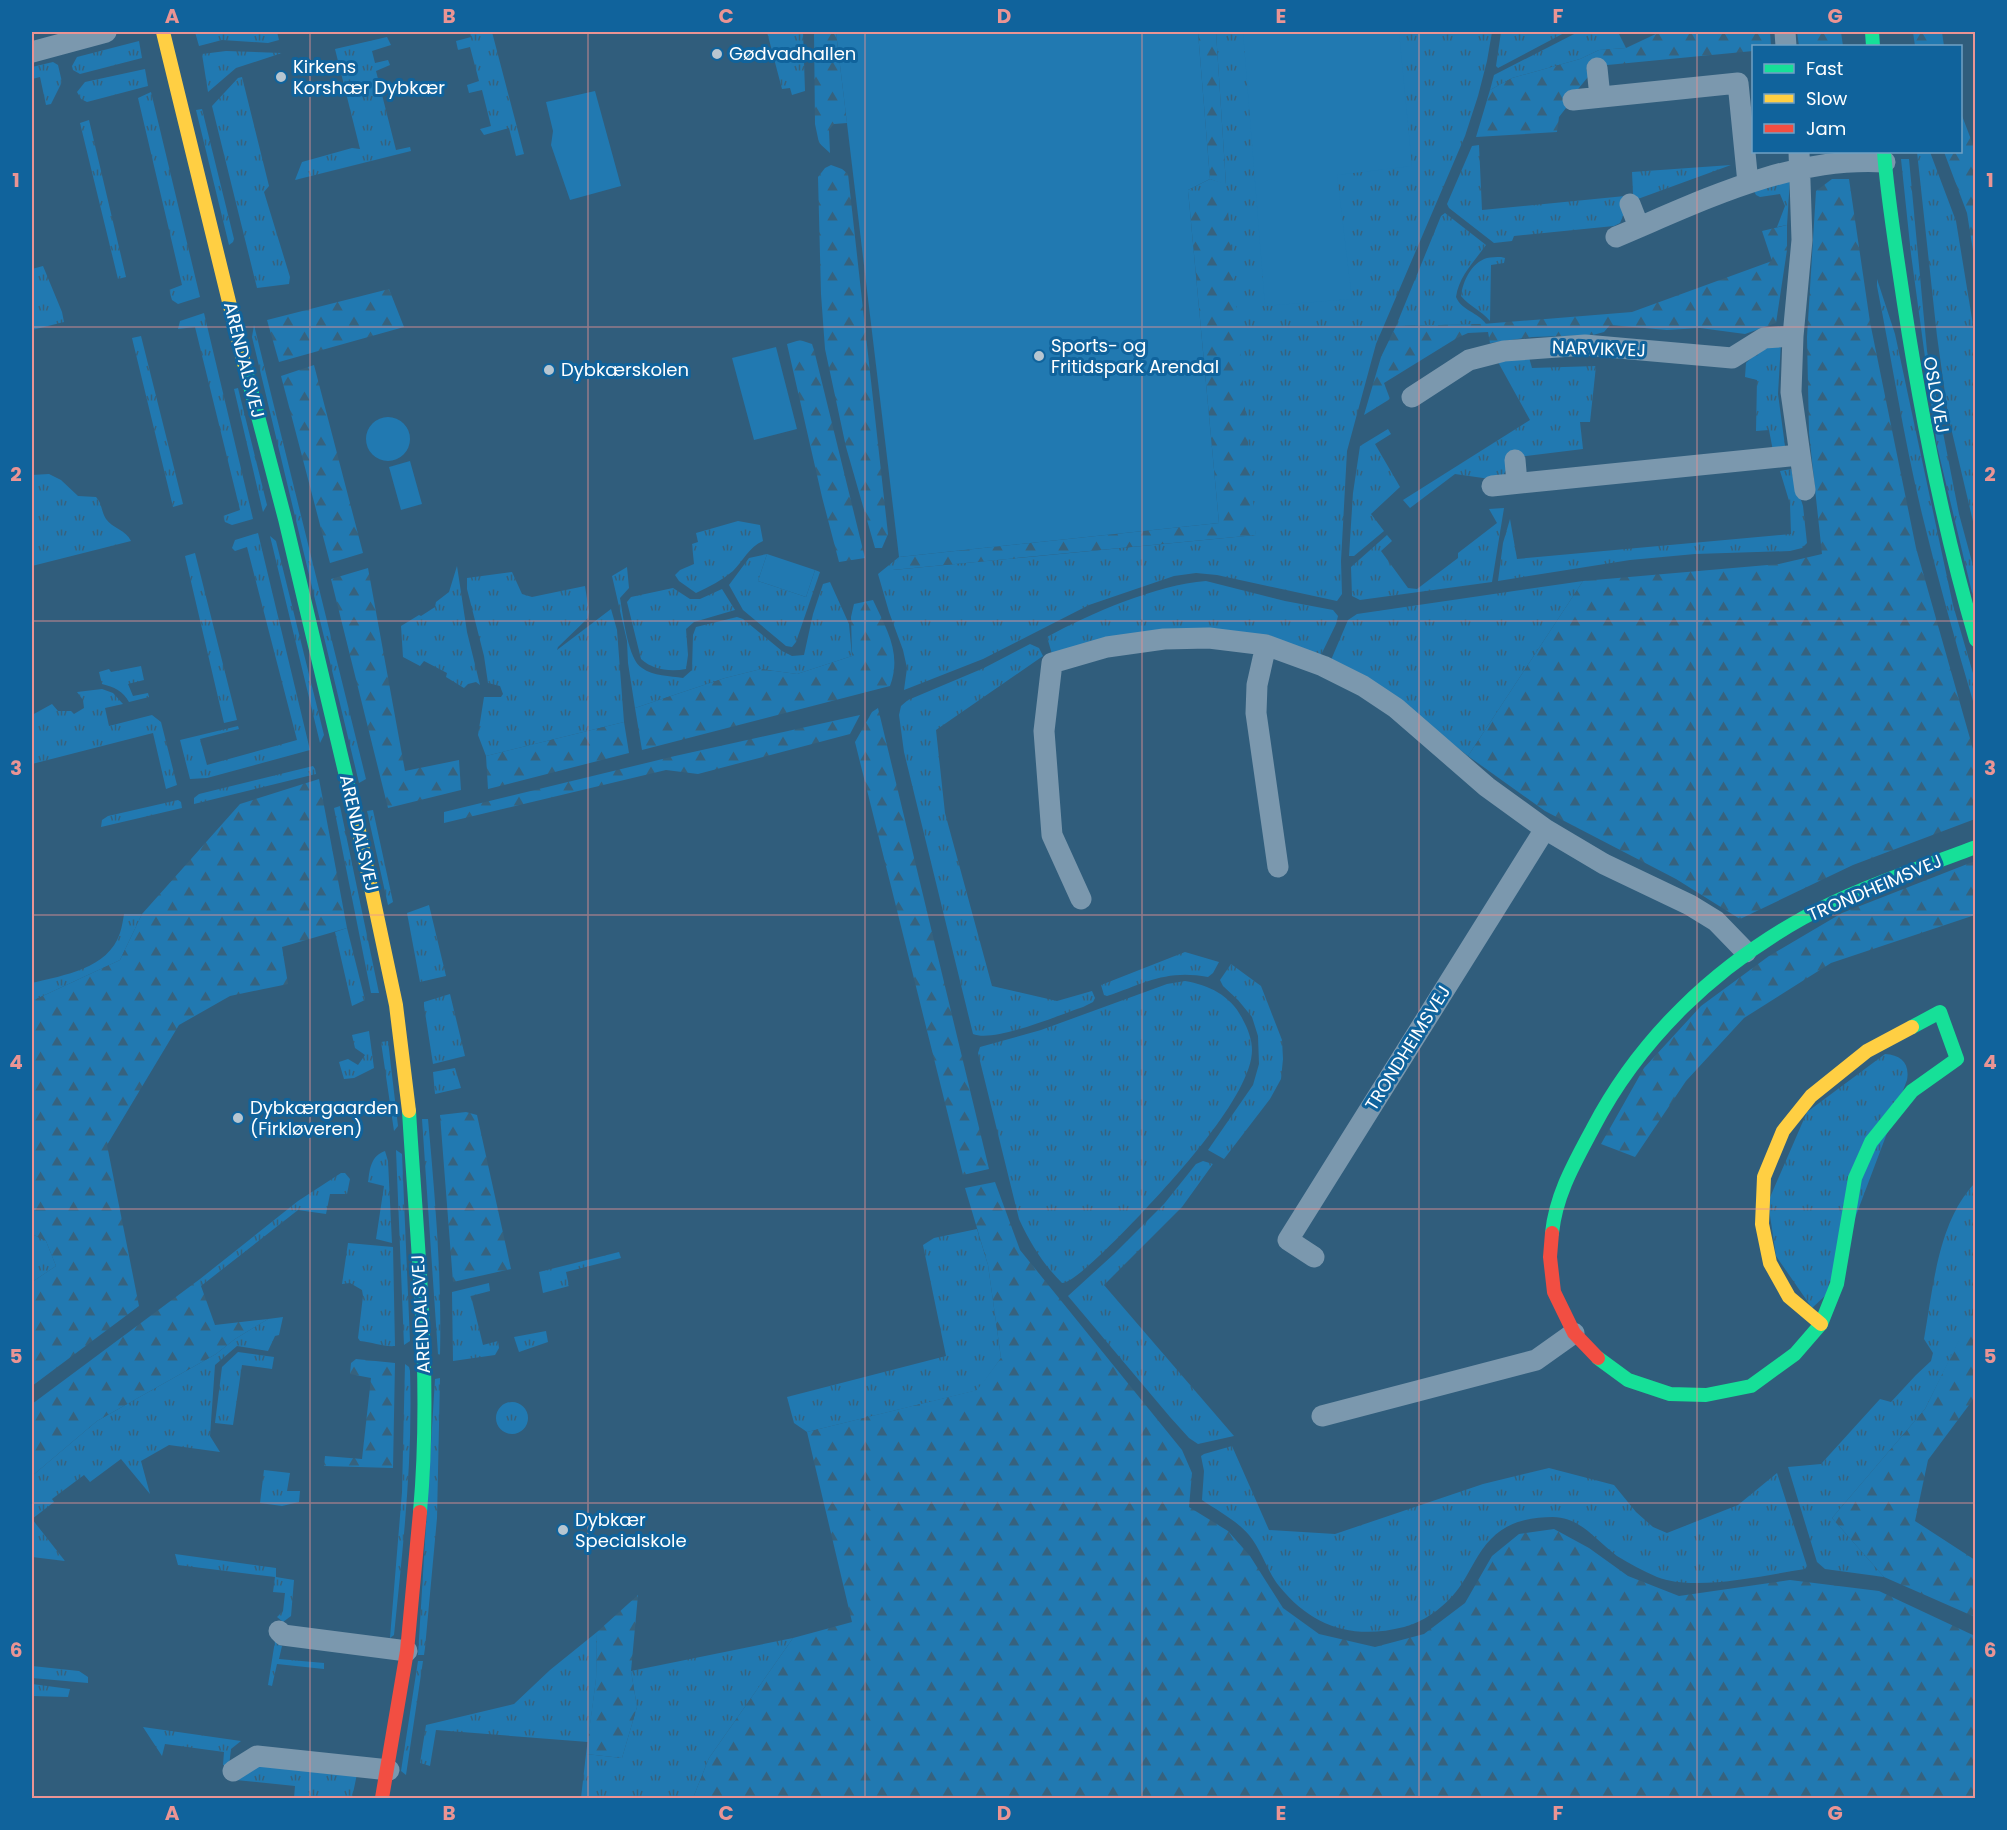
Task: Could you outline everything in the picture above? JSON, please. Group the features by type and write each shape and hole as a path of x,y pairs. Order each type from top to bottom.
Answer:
{"street":[{"path":"32,52 106,32"},
{"name":"ARENDALSVEJ","path":"163,32 338,740 396,1005 412,1135 425,1369 422,1485 407,1651 382,1798"},
{"path":"1597,68 1600,97"},
{"path":"1574,100 1738,83 1748,183"},
{"path":"1616,237 1748,183 1799,159 1858,160 1884,157"},
{"name":"OSLOVEJ","path":"1884,157 1910,355 1927,448 1959,586 1976,640"},
{"path":"1799,159 1802,240 1793,336 1791,392 1805,490"},
{"path":"1630,204 1639,227"},
{"name":"NARVIKVEJ","path":"1412,397 1469,360 1504,351 1585,345 1732,358 1764,338 1793,336"},
{"path":"1492,486 1799,455"},
{"path":"1515,460 1517,483"},
{"path":"1081,899 1052,835 1044,731 1052,663 1107,647 1164,639 1209,638 1266,645 1323,666 1363,686 1396,708 1487,787 1545,829 1604,864 1690,905 1716,921 1746,952"},
{"path":"1266,645 1257,685 1256,713 1278,867"},
{"name":"TRONDHEIMSVEJ","path":"1314,1257 1288,1240 1545,829"},
{"name":"TRONDHEIMSVEJ","path":"1821,1324 1789,1298 1770,1263 1762,1224 1764,1177 1783,1131 1811,1096 1867,1052 1940,1012 1957,1059 1912,1091 1888,1118 1871,1143 1855,1178 1837,1284 1821,1324 1796,1354 1751,1386 1706,1395 1670,1394 1628,1380 1601,1362 1574,1333 1554,1292 1550,1257 1554,1217 1567,1176 1608,1099 1650,1041 1694,996 1746,952 1804,917 1858,892 1976,847"},
{"path":"1322,1416 1536,1360 1574,1333"},
{"path":"279,1631 283,1635 407,1651"},
{"path":"233,1771 257,1755 388,1770"}],"green space":[{"path":"195,32 277,32 279,40 268,43 222,40 199,46"},
{"path":"470,32 492,32 524,154 516,156 509,128 484,135 480,129 491,126 482,90 469,93 467,85 479,81 470,47 458,50 456,41 471,37"},
{"path":"767,32 803,32 805,91 792,95 790,88 782,89"},
{"path":"814,32 836,32 847,123 834,124 829,130 830,153 819,143 815,124"},
{"name":"Sports- og Fritidspark Arendal","path":"836,32 1198,32 1210,179 1188,190 1219,523 899,557"},
{"path":"1198,32 1216,32 1226,185 1210,179"},
{"path":"1216,32 1492,32 1478,96 1465,136 1376,344 1347,451 1341,561 1342,594 1337,601 1217,575 1196,573 1174,576 1089,605 983,659 904,690 907,668 903,650 878,574 899,557 893,570 1256,535 1188,190 1210,179 1226,184"},
{"path":"1243,32 1399,32 1412,166 1337,175 1352,299 1265,306"},
{"path":"1501,32 1566,32 1498,68 1496,66"},
{"path":"1578,32 1618,32 1626,48 1599,50 1580,59 1512,78 1490,90 1494,75"},
{"path":"1660,32 1770,32 1771,45 1752,45 1752,51 1597,66 1559,117 1557,132 1476,137 1490,90 1512,78 1580,59 1599,50 1626,48"},
{"path":"1797,32 1841,32 1843,45 1799,45"},
{"path":"1913,32 1942,32 1944,45 1915,45"},
{"path":"387,37 391,45 372,51 375,63 388,60 390,65 376,71 396,150 410,147 411,151 295,180 302,162 352,148 360,149 335,49"},
{"path":"139,41 142,58 80,74 73,70 72,66 77,57"},
{"path":"226,51 282,53 236,68 208,92 202,54"},
{"path":"53,62 58,65 62,82 51,104 46,105 40,77 32,79 32,67"},
{"path":"145,69 148,86 87,102 81,99 77,92 85,82"},
{"path":"242,77 269,186 264,192 290,277 289,284 257,288 212,106 238,78"},
{"path":"595,91 621,186 570,200 551,145 553,131 546,102"},
{"path":"151,92 200,297 178,304 172,300 169,290 182,285 138,98"},
{"path":"202,109 234,239 229,245 196,110"},
{"path":"1962,116 1975,150 1975,263 1967,213 1944,153 1962,153"},
{"path":"89,120 126,277 118,279 80,123"},
{"path":"1479,145 1482,210 1625,196 1624,214 1620,223 1614,226 1514,236 1512,241 1494,243 1449,208 1447,204 1472,146"},
{"path":"1917,153 1930,153 1956,221 1975,337 1975,530 1948,415"},
{"path":"1901,159 1909,159 1927,351 1959,514 1975,573 1975,605 1937,446 1911,254"},
{"path":"831,165 848,174 888,534 882,548 875,548 846,447 825,349 818,177 825,168"},
{"path":"1731,165 1635,200 1633,194 1632,172"},
{"path":"1790,179 1787,225 1777,227 1785,206 1780,194 1760,197 1754,191"},
{"path":"1832,179 1849,179 1870,322 1916,548 1975,756 1975,819 1853,865 1740,919 1676,879 1545,811 1468,756 1583,581 1779,564 1822,554 1809,433 1807,337 1816,191"},
{"path":"1188,190 1227,199 1256,535 892,570 899,557 1219,523"},
{"path":"1445,213 1486,245 1464,276 1456,297 1462,305 1486,324 1396,326 1441,216"},
{"path":"1787,225 1787,250 1776,323 1745,334 1700,328 1667,330 1610,325 1604,332 1593,335 1532,337 1490,343 1488,332 1468,333 1384,383 1390,399 1364,415 1381,357 1396,326 1482,324 1632,312 1772,261 1762,231"},
{"path":"1487,258 1505,258 1504,263 1491,265 1490,321 1461,296 1466,279 1476,264"},
{"path":"43,266 64,322 32,330 32,269"},
{"path":"1877,279 1895,334 1953,605 1975,680 1975,708 1928,539 1904,429"},
{"path":"389,289 404,327 279,362 267,320"},
{"path":"204,313 253,519 232,525 225,522 223,516 240,510 195,327 178,329 180,321"},
{"path":"254,325 366,779 359,783 252,337"},
{"path":"141,336 183,504 173,507 132,338"},
{"path":"800,340 812,344 814,350 865,558 839,562 787,344"},
{"path":"1781,342 1778,394 1785,446 1773,451 1769,430 1756,431 1757,380 1745,377 1746,363 1762,347"},
{"path":"776,347 797,429 754,440 732,358"},
{"path":"1528,354 1532,368 1596,366 1590,422 1580,422 1583,449 1510,458 1505,473 1497,480 1455,474 1410,508 1403,500 1530,420 1498,362"},
{"path":"314,365 363,553 330,563 281,376"},
{"path":"238,388 267,505 263,512 234,389"},
{"path":"388,417 403,424 410,439 403,454 388,461 373,454 366,439 373,424"},
{"path":"1388,429 1391,434 1375,444 1400,487 1371,514 1384,531 1354,556 1349,556 1353,493 1360,446"},
{"path":"410,461 422,504 401,510 389,467"},
{"path":"1791,469 1803,506 1807,543 1802,548 1790,551 1695,554 1630,560 1498,581 1503,543 1510,519 1517,559 1791,534 1790,504 1780,471"},
{"path":"49,474 61,480 78,496 96,497 106,519 126,534 131,541 32,566 32,475"},
{"path":"1504,508 1492,582 1360,600 1352,596 1351,567 1387,535 1392,541 1381,551 1408,588 1417,589 1458,558 1458,553 1497,523 1489,509"},
{"path":"738,521 760,525 763,541 750,550 733,571 701,591 696,593 679,581 675,575 680,570 694,564 692,544 698,542 696,533"},
{"path":"258,533 310,750 207,778 190,779 180,740 238,726 239,729 200,739 207,765 297,740 247,547 235,551 232,548 235,540"},
{"path":"270,536 276,541 324,735 320,743"},
{"path":"195,553 237,720 224,723 185,556"},
{"path":"767,554 758,581 806,597 815,570 820,572 796,642 792,647 786,646 743,610 729,585 749,558"},
{"path":"767,554 815,570 806,597 758,581"},
{"path":"457,566 467,632 480,685 476,682 464,688 446,677 447,673 424,661 420,666 403,657 401,626 435,607 436,602 449,592"},
{"path":"627,567 629,588 620,598 627,636 637,663 651,673 683,678 692,670 693,635 696,627 737,617 743,619 782,651 792,656 804,655 813,614 823,584 830,582 849,624 852,656 797,674 761,669 725,678 635,708 627,641 612,576"},
{"path":"368,568 405,771 459,760 461,790 388,808 331,579"},
{"path":"512,572 522,594 532,597 585,586 588,618 557,650 611,609 617,630 624,722 486,756 478,735 484,697 501,697 503,694 500,686 488,683 484,656 467,589 467,578"},
{"path":"1206,581 1285,601 1333,610 1338,616 1336,624 1321,655 1282,643 1052,654 1047,637 1083,619 1145,594"},
{"path":"1583,581 1468,756 1379,686 1331,660 1348,620 1357,614"},
{"path":"673,588 690,599 700,599 722,589 735,610 694,622 686,629 688,655 686,669 656,668 641,659 627,602 631,597"},
{"path":"873,600 888,632 894,653 890,686 642,750 635,708 725,678 761,669 797,674 852,656 851,617 854,604"},
{"path":"1030,644 1039,648 1043,656 936,730 945,813 992,986 1057,1001 1092,991 1095,998 1093,1002 1083,1007 1011,1032 983,1036 973,1034 904,752 899,715 901,706 908,700 984,668"},
{"path":"141,666 144,680 128,684 133,696 148,693 149,697 129,702 118,690 102,684 99,672"},
{"path":"102,689 113,693 123,704 105,708 109,726 152,715 161,722 177,785 166,789 153,733 32,764 32,715 52,704 58,711 71,711 74,714 84,708 83,700 77,692"},
{"path":"878,708 989,1169 963,1175 855,742 872,712"},
{"path":"860,715 850,734 698,774 666,770 444,823 444,812 675,756"},
{"path":"624,722 629,753 488,789 486,756"},
{"path":"313,766 316,774 194,804 194,798 199,794"},
{"path":"319,779 347,928 282,947 288,984 230,996 179,1025 107,1145 139,1306 32,1386 32,1282 56,1266 46,1241 32,1234 32,1001 120,960 142,914 240,804"},
{"path":"178,800 182,808 101,827 102,820 108,816"},
{"path":"340,806 379,993 371,993 334,808"},
{"path":"373,810 393,902 388,905 367,811"},
{"path":"1975,861 1975,915 1831,963 1744,1018 1686,1081 1635,1157 1601,1144 1644,1068 1701,1006 1769,956 1842,913"},
{"path":"429,905 446,976 420,982 407,913"},
{"path":"124,914 142,914 120,960 32,1001 32,983 84,969 106,955 120,933"},
{"path":"347,928 365,1000 352,1006 335,932"},
{"path":"1185,952 1219,962 1208,977 1168,976 1107,996 1104,995 1101,985"},
{"path":"1231,964 1261,986 1282,1040 1283,1059 1281,1079 1270,1099 1224,1159 1208,1150 1253,1085 1259,1064 1258,1036 1252,1017 1220,980"},
{"path":"1185,981 1203,985 1219,993 1233,1004 1247,1027 1251,1042 1252,1050 1248,1069 1225,1113 1171,1182 1101,1254 1069,1281 1062,1283 1038,1253 1019,1219 978,1053 980,1047 1041,1030 1167,984"},
{"path":"450,994 465,1056 433,1064 424,1002"},
{"path":"369,1031 374,1068 354,1078 344,1079 339,1062 348,1059 358,1065 365,1055 355,1048 352,1035"},
{"path":"388,1041 398,1126 394,1131 381,1042"},
{"path":"1885,1054 1896,1056 1903,1061 1907,1069 1907,1080 1826,1295 1812,1308 1776,1256 1768,1202 1807,1112"},
{"path":"455,1068 461,1088 435,1094 433,1072"},
{"path":"466,1112 477,1115 511,1269 453,1282 440,1115"},
{"path":"422,1119 428,1119 435,1207 439,1266 440,1355 438,1354"},
{"path":"396,1150 402,1154 410,1341 404,1345"},
{"path":"385,1151 388,1161 392,1243 376,1239 384,1186 368,1182 374,1159"},
{"path":"1203,1161 1213,1164 1182,1207 1104,1285 1234,1436 1198,1444 1189,1438 1170,1417 1068,1296 1164,1204 1196,1164"},
{"path":"341,1173 345,1173 350,1179 347,1194 330,1194 326,1214 298,1210 201,1286 200,1279 298,1201"},
{"path":"995,1182 1020,1250 1182,1450 1192,1473 1189,1507 1228,1531 1250,1556 1283,1608 1319,1634 1375,1647 1424,1634 1465,1603 1492,1556 1519,1534 1554,1529 1589,1548 1628,1576 1679,1596 1790,1580 1879,1591 1975,1636 1975,1798 693,1798 709,1758 793,1638 852,1622 807,1432 977,1390 1001,1358 988,1265 965,1188"},
{"path":"1975,1183 1976,1256 1973,1313 1925,1409 1832,1518 1884,1577 1825,1569 1817,1562 1788,1467 1821,1464 1880,1399 1891,1402 1931,1361 1933,1353 1924,1339 1939,1256 1953,1216"},
{"path":"977,1229 988,1265 1001,1358 978,1390 807,1432 794,1423 787,1397 946,1356 923,1245 934,1238"},
{"path":"32,1234 46,1241 56,1266 32,1282"},
{"path":"348,1243 393,1247 395,1346 360,1341 358,1338 362,1290 350,1283 342,1284"},
{"path":"619,1252 621,1258 566,1272 569,1286 543,1293 539,1272"},
{"path":"1975,1256 1975,1397 1928,1460 1915,1521 1975,1560 1975,1617 1884,1577 1832,1518 1925,1409 1972,1313"},
{"path":"200,1279 215,1325 268,1319 235,1339 216,1354 97,1421 32,1476 32,1404"},
{"path":"489,1283 490,1291 471,1296 483,1345 498,1341 499,1348 495,1355 453,1361 452,1292"},
{"path":"283,1317 279,1335 275,1336 268,1351 237,1346 215,1365 210,1436 220,1452 169,1445 141,1461 150,1494 121,1459 90,1482 84,1475 52,1499 54,1502 32,1519 32,1476 97,1421 216,1354 235,1339 268,1319"},
{"path":"546,1331 548,1342 519,1352 514,1337"},
{"path":"238,1352 274,1357 272,1369 242,1365 233,1425 215,1423 222,1367"},
{"path":"356,1359 395,1363 393,1468 324,1466 325,1456 362,1459 371,1378 350,1374 351,1363"},
{"path":"405,1364 410,1371 409,1470 394,1635 390,1638 402,1492"},
{"path":"440,1378 437,1518 425,1648 424,1655 418,1655 435,1379"},
{"path":"512,1402 524,1406 528,1418 524,1430 512,1434 500,1430 496,1418 500,1406"},
{"path":"1232,1446 1269,1530 1335,1534 1483,1484 1549,1468 1614,1485 1636,1512 1653,1527 1667,1533 1738,1505 1777,1473 1807,1566 1805,1569 1730,1581 1691,1583 1673,1581 1657,1577 1622,1559 1572,1521 1553,1517 1536,1518 1519,1522 1497,1533 1482,1550 1456,1592 1429,1616 1413,1624 1385,1631 1351,1631 1335,1627 1305,1612 1279,1586 1249,1535 1233,1520 1202,1500 1204,1471 1201,1456"},
{"path":"264,1470 290,1473 287,1491 300,1491 299,1502 282,1506 260,1503"},
{"path":"32,1519 65,1561 32,1557"},
{"path":"175,1554 276,1568 276,1577 294,1580 291,1616 283,1622 277,1617 283,1611 285,1593 273,1592 275,1577 178,1565"},
{"path":"638,1595 631,1671 637,1707 622,1758 586,1754 596,1679 597,1632"},
{"path":"597,1632 596,1679 588,1742 436,1730 430,1766 420,1763 426,1725 514,1704 550,1670"},
{"path":"793,1638 709,1758 693,1798 581,1798 586,1754 622,1758 637,1707 631,1671"},
{"path":"275,1641 282,1646 279,1659 324,1663 324,1669 277,1664 272,1686 268,1685"},
{"path":"418,1661 423,1661 406,1775 401,1771"},
{"path":"32,1666 79,1671 88,1677 88,1683 32,1678"},
{"path":"32,1684 70,1689 68,1697 32,1696"},
{"path":"143,1727 241,1741 231,1749 229,1766 223,1765 224,1752 165,1744 162,1756"},
{"path":"257,1765 357,1774 352,1798 294,1798 295,1786 236,1780"}],"traffic: fast":[{"path":"1872,32 1873,45"},
{"path":"1884,153 1888,196 1922,410 1951,548 1976,640"},
{"path":"244,363 285,519 359,831"},
{"path":"1552,1233 1554,1219 1567,1179 1612,1095 1633,1064 1657,1035 1710,982 1771,937 1824,907 1976,847"},
{"path":"1598,1358 1628,1380 1670,1394 1706,1395 1751,1386 1795,1354 1821,1324 1837,1284 1855,1178 1871,1142 1912,1091 1957,1059 1940,1012 1912,1027"},
{"path":"409,1111 424,1362 420,1512"}],"traffic: slow":[{"path":"163,32 244,363"},
{"path":"359,831 396,1005 409,1111"},
{"path":"1821,1324 1789,1297 1770,1263 1762,1224 1764,1177 1783,1131 1811,1096 1867,1051 1912,1027"}],"traffic: jam":[{"path":"1552,1233 1550,1257 1554,1292 1574,1333 1598,1358"},
{"path":"382,1798 407,1651 420,1512"}],"place":[{"name":"Gødvadhallen","path":"717,54"},
{"name":"Kirkens Korshær Dybkær","path":"281,77"},
{"name":"Sports- og Fritidspark Arendal","path":"1039,356"},
{"name":"Dybkærskolen","path":"549,370"},
{"name":"Dybkærgaarden (Firkløveren)","path":"238,1118"},
{"name":"Dybkær Specialskole","path":"563,1530"}]}
